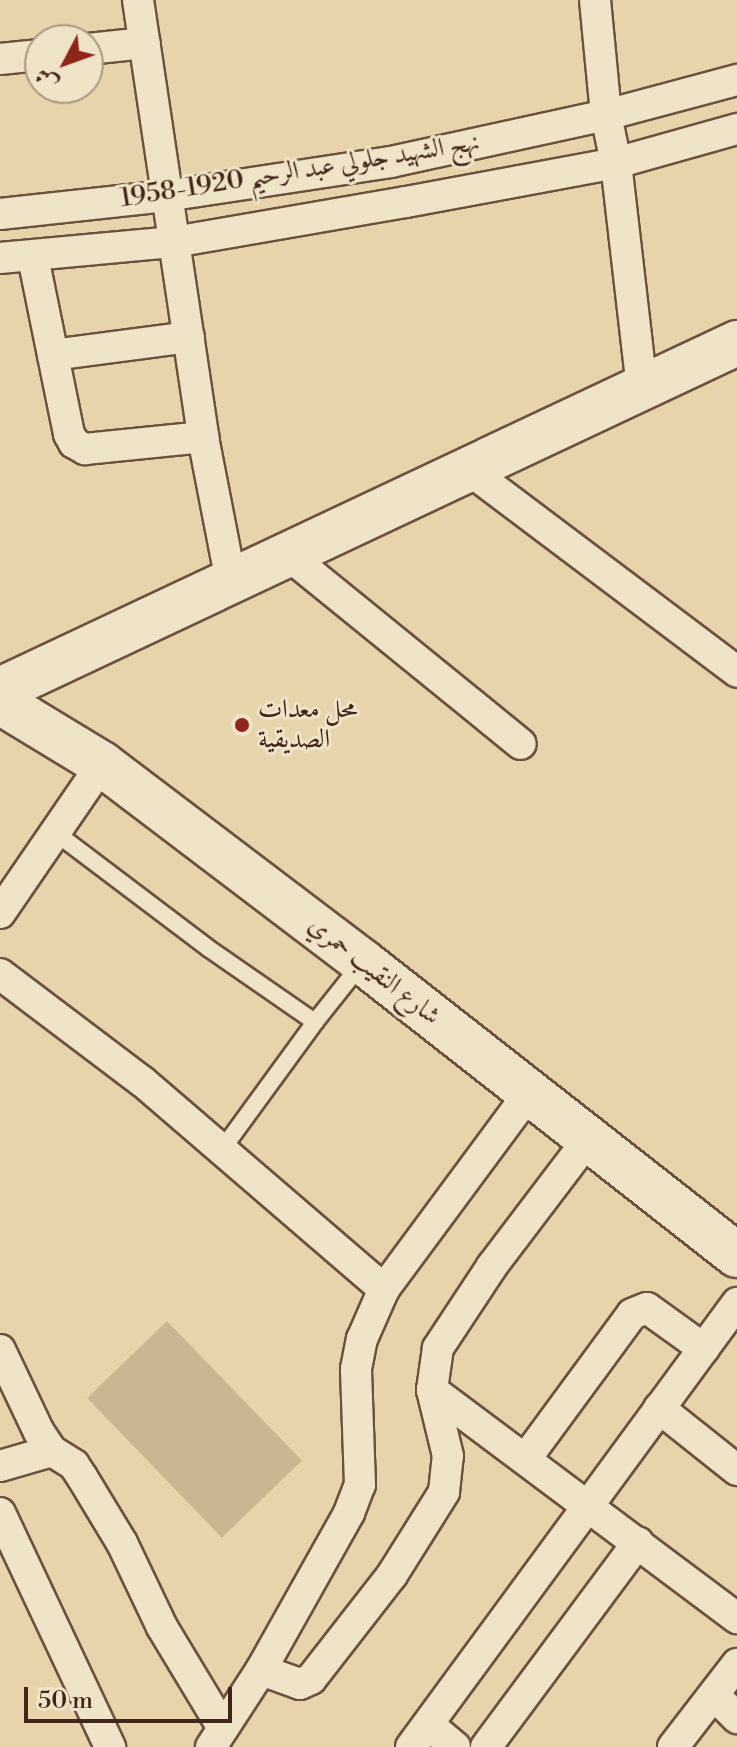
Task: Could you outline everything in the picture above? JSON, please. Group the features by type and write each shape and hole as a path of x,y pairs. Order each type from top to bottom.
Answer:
{"main road":[{"path":"0,690 642,387 732,351"},
{"name":"شارع النقيب حمري","path":"0,702 102,764 363,962 587,1141 737,1255"}],"street":[{"path":"138,0 203,437 231,581"},
{"path":"595,0 606,115 616,163 642,387"},
{"path":"104,47 145,43"},
{"path":"0,59 24,57"},
{"name":"نهج الشهيد جلولي عبد الرحيم 1920-1958","path":"0,217 391,162 606,115 737,80"},
{"name":"نهج الشهيد جلولي عبد الرحيم 1920-1958","path":"15,257 174,242 406,202 616,163 737,129"},
{"path":"391,162 406,202"},
{"path":"0,217 53,355 69,434 79,447 203,437"},
{"path":"53,355 189,337"},
{"path":"468,469 737,672"},
{"path":"287,554 521,744"},
{"path":"0,913 102,764"},
{"path":"0,974 143,1082 384,1289"},
{"path":"217,1738 261,1670 349,1513 360,1485 356,1369 362,1339 384,1289 529,1093"},
{"path":"261,1670 300,1684 311,1679 392,1575 444,1492 448,1456 432,1390 438,1348 492,1266 587,1141"},
{"path":"455,1747 420,1736 737,1303"},
{"path":"527,1457 632,1314 647,1308 704,1349"},
{"path":"0,1350 23,1403 52,1451 74,1465 122,1543 217,1738"},
{"path":"432,1390 527,1457 588,1507 737,1618"},
{"path":"659,1408 737,1470"},
{"path":"0,1466 52,1451"},
{"path":"0,1513 12,1569 110,1747"},
{"path":"486,1747 638,1542"},
{"path":"673,1747 737,1664"},
{"path":"714,1695 737,1718"}],"lane":[{"path":"56,833 208,948 315,1022"},
{"path":"221,1151 363,962"}],"shaded area":[{"path":"167,1321 302,1461 222,1538 87,1398"}],"place":[{"name":"محل معدات الصديقية","path":"242,725"}]}
